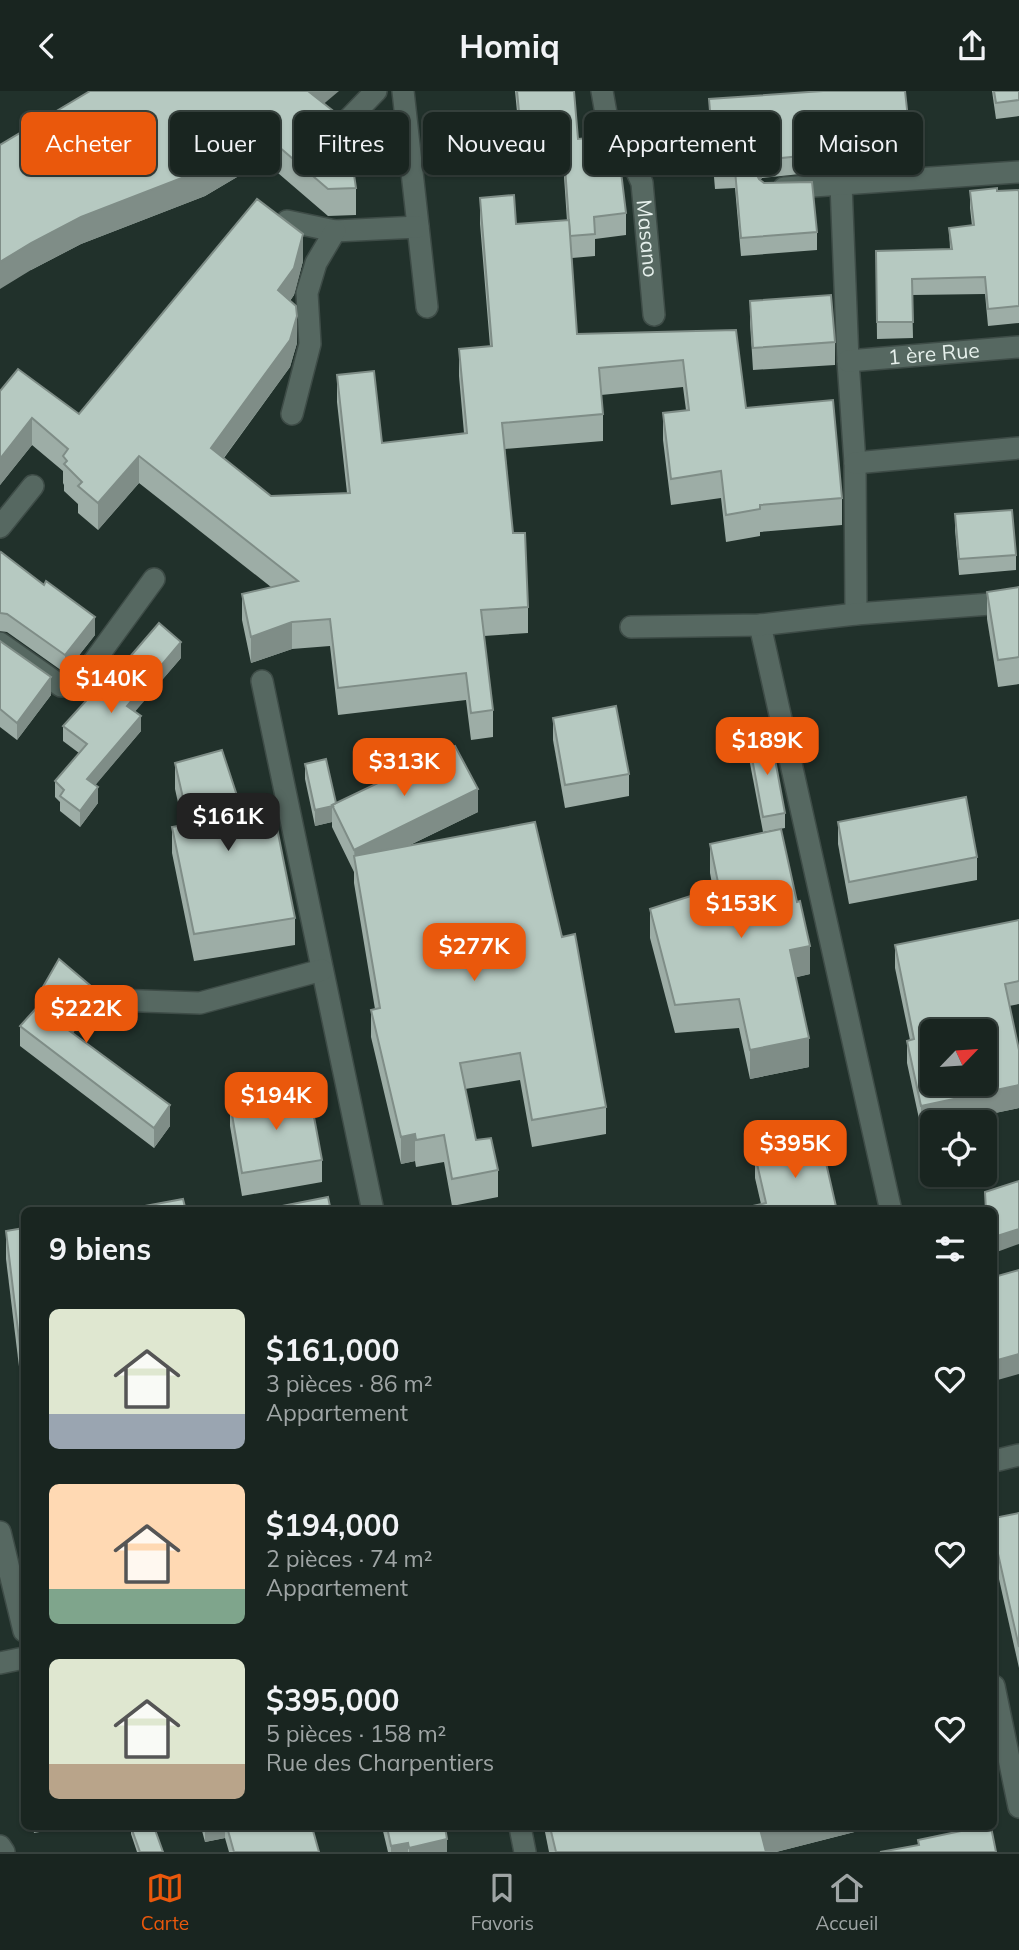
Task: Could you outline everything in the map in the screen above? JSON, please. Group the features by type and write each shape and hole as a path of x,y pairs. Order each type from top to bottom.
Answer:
{"street":[{"path":"356,112 376,91"},
{"path":"403,91 427,307"},
{"name":"Masano","path":"602,91 610,136 621,153 635,167 642,183 654,314"},
{"path":"769,190 1019,172"},
{"path":"841,184 855,463 856,614"},
{"path":"286,221 335,231 418,227"},
{"path":"292,414 310,344 307,292 316,263 335,231"},
{"name":"1 ère Rue","path":"848,361 1019,347"},
{"path":"855,463 1019,448"},
{"path":"0,527 33,486"},
{"path":"0,643 61,686 70,686 79,682 154,579"},
{"path":"631,627 760,625 856,614 1019,602"},
{"path":"760,625 890,1207"},
{"path":"262,681 372,1207"},
{"path":"114,1000 200,1003 322,970"},
{"path":"997,1460 1019,1455"},
{"path":"0,1532 21,1619"},
{"path":"0,1663 21,1659"},
{"path":"997,1701 1019,1807"},
{"path":"521,1830 525,1852"},
{"path":"0,1846 4,1852"}],"building":[{"path":"90,91 308,91 335,112 294,112 294,160 280,148 280,112 170,112 170,175 190,175 81,217 0,262 0,145 21,132 21,175 156,175 156,112 55,112"},
{"path":"517,91 574,91 578,139 584,138 584,175 621,175 626,213 594,217 595,234 570,236 566,175 570,175 570,112 519,112"},
{"path":"823,91 905,91 907,112 794,112 794,157 780,158 780,112 710,112 709,99"},
{"path":"994,91 1019,91 1019,100 996,103"},
{"path":"312,175 354,175 356,188 328,189"},
{"path":"735,175 757,175 764,183 812,182 817,232 741,238"},
{"path":"997,188 997,191 1019,190 1019,306 988,309 985,277 912,279 913,322 877,322 876,251 952,249 949,228 974,225 970,191"},
{"path":"514,195 516,224 569,220 577,334 736,330 746,408 833,400 842,498 760,505 760,509 726,515 721,471 671,479 663,413 689,410 683,360 599,368 603,414 502,423 513,533 525,533 528,607 481,610 493,710 471,713 466,673 338,688 330,619 292,622 251,637 242,594 298,581 139,456 98,503 78,486 82,482 64,464 67,461 63,456 68,449 32,418 0,459 0,391 18,369 79,414 257,199 303,234 294,268 278,290 296,306 297,316 290,340 211,448 271,496 350,493 337,375 374,371 382,443 467,433 459,349 492,346 480,198"},
{"path":"831,295 835,342 753,348 750,301"},
{"path":"1012,510 1016,555 959,559 955,514"},
{"path":"1,552 44,585 46,581 95,617 65,655 7,614 0,613"},
{"path":"1019,587 1019,657 998,660 987,592"},
{"path":"159,623 181,642 127,706 141,716 87,779 98,787 80,811 60,796 64,790 55,781 87,744 63,726 94,692 98,694"},
{"path":"0,641 51,677 17,723 0,709"},
{"path":"616,706 629,774 565,785 553,718"},
{"path":"771,738 785,813 763,817 749,742"},
{"path":"455,746 478,789 354,850 332,805"},
{"path":"222,750 243,814 273,808 295,918 194,934 172,827 189,824 175,763"},
{"path":"326,759 336,803 315,810 305,764"},
{"path":"966,797 977,857 849,882 838,822"},
{"path":"535,822 562,937 575,934 606,1107 532,1120 520,1053 460,1063 476,1140 491,1138 498,1170 452,1179 444,1135 416,1140 415,1134 401,1137 371,1010 380,1008 354,856"},
{"path":"781,829 810,946 790,950 809,1038 750,1050 739,999 675,1005 650,909 719,887 710,844"},
{"path":"1019,920 1019,981 1005,984 1019,1050 1019,1085 998,1090 998,1019 920,1019 920,1096 968,1096 921,1106 907,1041 914,1039 895,945"},
{"path":"59,959 92,987 63,1026 170,1105 154,1128 20,1026 41,1003 36,999"},
{"path":"309,1090 322,1160 242,1173 230,1103"},
{"path":"821,1141 836,1207 748,1207 766,1203 755,1155"},
{"path":"1019,1181 1019,1229 997,1236 997,1207 986,1207 985,1192"},
{"path":"328,1197 330,1207 277,1207"},
{"path":"183,1199 185,1207 140,1207"},
{"path":"21,1228 21,1355 6,1231"},
{"path":"1019,1270 1019,1354 997,1360 997,1276"},
{"path":"1019,1513 1019,1647 997,1549 997,1517"},
{"path":"132,1830 155,1830 163,1852 140,1852"},
{"path":"228,1830 313,1830 319,1852 234,1852"},
{"path":"388,1830 446,1830 447,1839 409,1848 408,1843 391,1846"},
{"path":"551,1830 760,1830 766,1852 556,1852"},
{"path":"966,1830 992,1830 996,1852 880,1852 919,1845 918,1840"}]}
